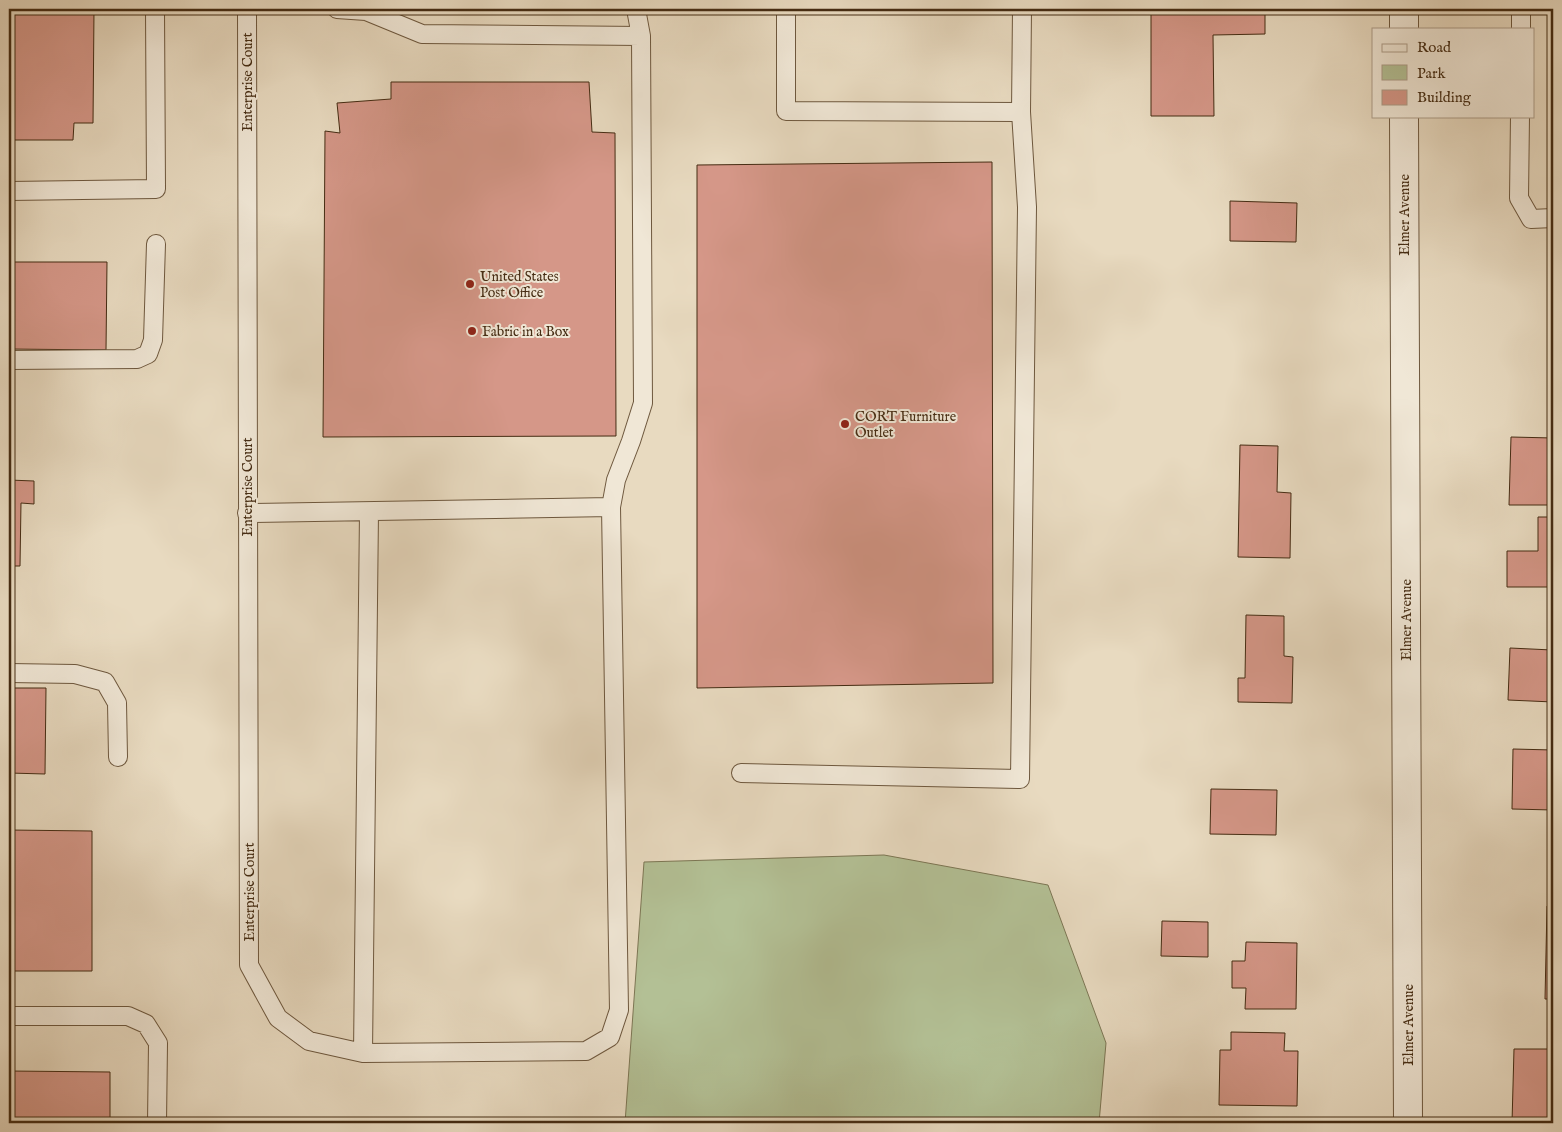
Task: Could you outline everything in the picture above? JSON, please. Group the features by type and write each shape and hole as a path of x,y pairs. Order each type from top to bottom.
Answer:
{"street":[{"path":"1404,9 1404,28"},
{"name":"Elmer Avenue","path":"1404,118 1408,1123"}],"lane":[{"path":"9,191 156,189 155,9"},
{"name":"Enterprise Court","path":"247,9 249,965 278,1018 309,1041 364,1053"},
{"path":"337,9 366,11 422,34 641,36"},
{"path":"369,512 364,1053 586,1051 610,1037 619,1010 611,507 616,480 643,403 641,36 636,9"},
{"path":"786,9 786,112 1021,112"},
{"path":"741,772 1020,779 1027,207 1021,112 1022,9"},
{"path":"1521,9 1521,28"},
{"path":"1520,118 1519,198 1531,219 1553,218"},
{"path":"9,360 137,359 148,354 153,340 156,244"},
{"path":"247,513 611,507"},
{"path":"9,673 75,674 105,682 117,703 118,757"},
{"path":"9,1016 128,1016 146,1024 158,1043 158,1123"}],"green space":[{"path":"884,855 1048,885 1106,1043 1099,1123 625,1123 644,862"}],"building":[{"path":"9,9 94,10 93,123 74,123 73,140 9,140"},
{"path":"1147,9 1265,9 1265,34 1213,35 1214,116 1151,116 1151,10"},
{"name":"United States Post Office","path":"391,82 589,82 592,132 615,133 616,436 323,437 325,131 340,133 337,103 391,99"},
{"name":"CORT Furniture Outlet","path":"992,162 993,683 697,688 697,165"},
{"path":"1230,201 1297,203 1296,242 1230,241"},
{"path":"9,262 107,262 106,350 9,349"},
{"path":"1511,437 1553,438 1551,505 1509,505"},
{"path":"1240,445 1278,446 1277,492 1291,493 1290,558 1238,557"},
{"path":"9,480 34,481 34,504 21,503 20,566 9,566"},
{"path":"1538,517 1553,517 1553,587 1507,587 1507,551 1538,551"},
{"path":"1553,612 1553,702 1508,700 1510,648 1552,650"},
{"path":"1246,615 1284,616 1284,656 1293,657 1292,703 1238,702 1238,678 1245,678"},
{"path":"9,688 46,688 45,774 9,773"},
{"path":"1513,749 1553,750 1553,810 1512,809"},
{"path":"1211,789 1277,790 1276,835 1210,834"},
{"path":"9,830 92,831 92,971 9,971"},
{"path":"1547,906 1553,907 1553,999 1545,999"},
{"path":"1162,921 1208,922 1208,957 1161,956"},
{"path":"1246,942 1297,943 1296,1009 1245,1009 1246,988 1232,988 1232,961 1245,961"},
{"path":"1231,1032 1285,1033 1284,1051 1298,1051 1297,1106 1219,1105 1220,1050 1231,1050"},
{"path":"1514,1049 1553,1049 1553,1123 1512,1123"},
{"path":"9,1071 110,1072 110,1123 9,1123"}],"place":[{"name":"United States Post Office","path":"470,284"},
{"name":"Fabric in a Box","path":"472,331"},
{"name":"CORT Furniture Outlet","path":"845,424"}]}
